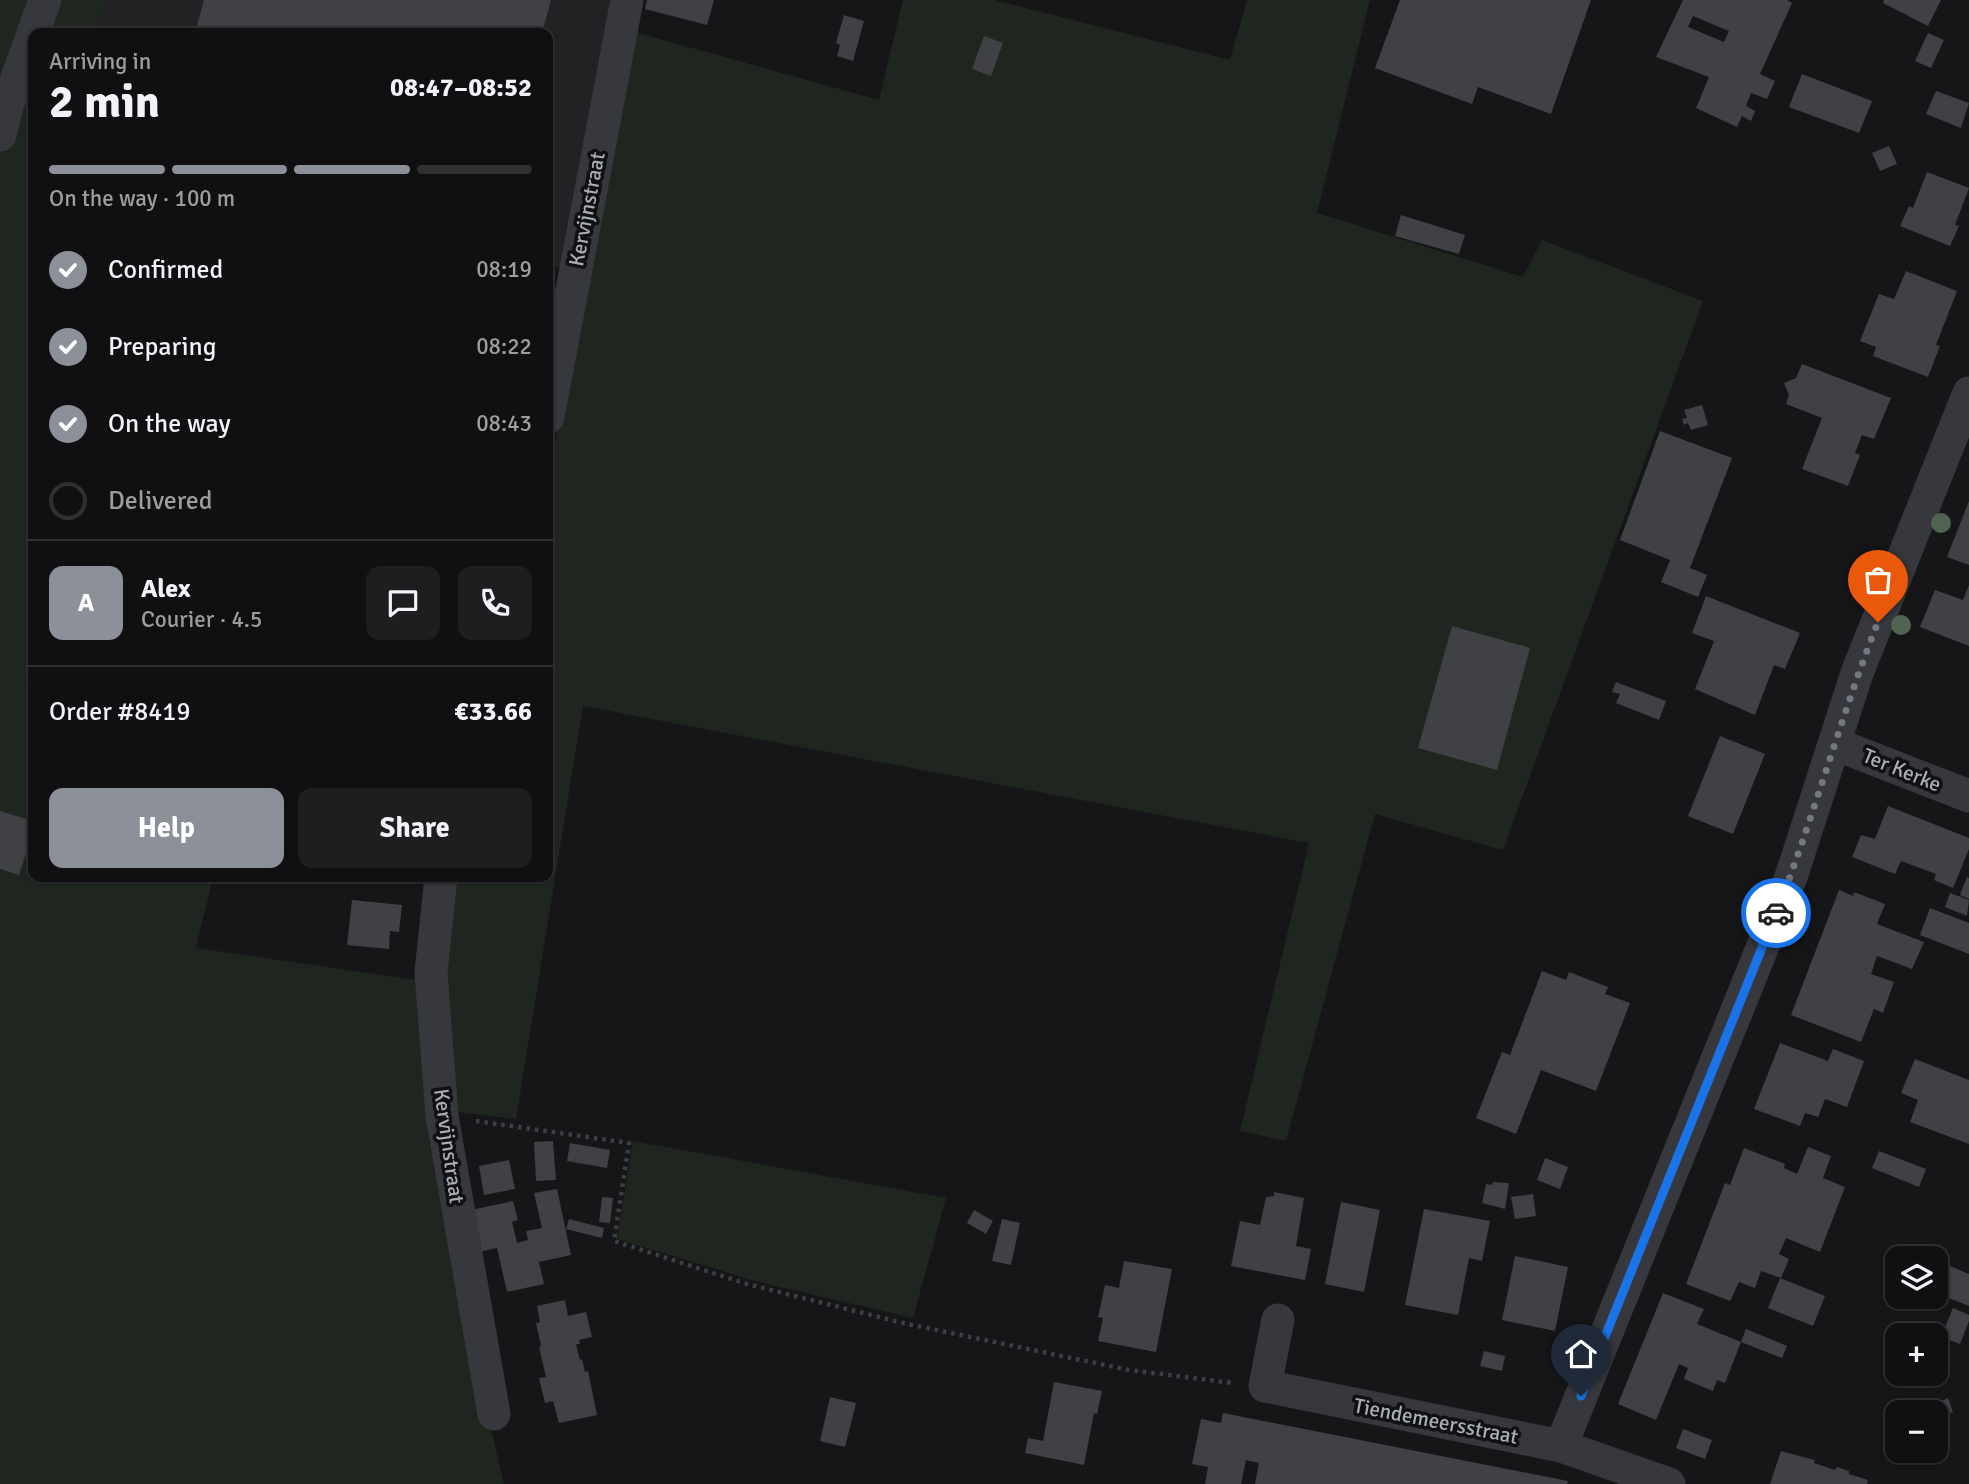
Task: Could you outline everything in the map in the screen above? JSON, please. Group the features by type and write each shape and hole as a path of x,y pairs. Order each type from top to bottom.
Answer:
{"street":[{"path":"35,28 45,0"},
{"name":"Kervijnstraat","path":"553,391 627,0"},
{"path":"0,135 6,109 28,48"},
{"path":"1561,1446 1791,874 1857,673 1969,393"},
{"name":"Ter Kerke","path":"1835,744 1969,796"},
{"name":"Kervijnstraat","path":"440,882 431,972 442,1116 494,1414"},
{"path":"1265,1387 1278,1320"},
{"name":"Tiendemeersstraat","path":"1265,1387 1561,1446 1669,1484"}],"path":[{"path":"442,1116 629,1143 614,1241 747,1284 903,1323 1129,1370 1265,1387"}],"shaded area":[{"path":"0,0 106,0 98,28 28,28 28,671 25,679 28,711 28,882 212,882 196,948 423,981 427,1128 471,1369 493,1437 504,1484 0,1484"},
{"path":"106,0 621,0 564,269 553,266 553,28 98,28"},
{"path":"903,0 994,0 1230,60 1247,0 1370,0 1317,213 1523,277 1542,240 1703,301 1503,850 1375,814 1286,1141 1240,1131 1309,843 583,706 516,1119 448,1111 443,972 452,882 553,882 553,450 631,31 879,100"},
{"path":"633,1141 946,1198 913,1318 755,1281 617,1239"}],"building":[{"path":"204,0 551,0 543,28 196,28"},
{"path":"647,0 714,0 707,25 645,9"},
{"path":"1400,0 1591,0 1551,114 1478,87 1472,104 1375,68"},
{"path":"1683,0 1787,0 1792,3 1760,74 1775,81 1767,99 1751,93 1746,106 1755,111 1751,121 1742,116 1737,127 1696,108 1709,77 1656,57","holes":["1693,16 1729,31 1724,42 1688,27"]},
{"path":"1884,0 1941,0 1928,26 1883,3"},
{"path":"844,15 864,21 853,61 837,56 840,45 836,43"},
{"path":"1928,33 1944,40 1931,68 1915,61"},
{"path":"984,36 1003,43 991,76 972,69"},
{"path":"1802,74 1872,101 1859,133 1789,107"},
{"path":"1936,91 1969,103 1961,128 1926,114"},
{"path":"1889,146 1897,164 1880,171 1872,153"},
{"path":"1927,172 1969,188 1955,225 1959,226 1950,246 1900,226 1909,206 1913,208"},
{"path":"1401,215 1465,235 1459,254 1395,236"},
{"path":"1906,271 1957,291 1936,345 1940,346 1928,377 1873,356 1876,347 1860,341 1879,294 1894,299"},
{"path":"1802,364 1891,398 1874,439 1862,435 1855,453 1860,455 1848,486 1802,469 1822,418 1786,404 1789,395 1784,383 1796,378"},
{"path":"1702,405 1708,425 1691,430 1688,423 1684,425 1682,419 1687,418 1684,410"},
{"path":"1660,431 1732,458 1690,568 1707,575 1698,597 1661,582 1670,560 1620,540"},
{"path":"1969,501 1969,565 1947,557"},
{"path":"1969,585 1969,646 1920,627 1935,590 1963,600"},
{"path":"1706,596 1800,633 1785,669 1774,665 1755,715 1695,689 1714,641 1692,633"},
{"path":"1452,626 1530,648 1497,770 1418,748"},
{"path":"1616,682 1666,701 1659,720 1616,703 1620,694 1612,692"},
{"path":"1720,736 1765,754 1733,834 1688,816"},
{"path":"1888,806 1969,838 1969,849 1953,888 1934,880 1936,874 1901,861 1895,874 1852,857 1861,835 1875,839"},
{"path":"0,811 28,819 28,847 19,875 0,869"},
{"path":"1967,877 1969,878 1969,899 1960,895"},
{"path":"1839,890 1853,896 1854,892 1885,904 1877,924 1924,942 1912,969 1877,956 1871,974 1894,982 1883,1013 1874,1009 1861,1042 1791,1015"},
{"path":"1950,893 1969,900 1967,916 1945,907"},
{"path":"352,900 402,905 399,932 390,931 389,949 347,945"},
{"path":"1930,908 1969,923 1969,954 1920,935"},
{"path":"1542,971 1566,980 1569,972 1608,987 1605,994 1630,1003 1596,1091 1541,1070 1516,1134 1476,1118 1502,1052 1510,1055"},
{"path":"1780,1043 1828,1061 1833,1049 1864,1061 1847,1107 1825,1099 1818,1117 1805,1113 1800,1126 1754,1109"},
{"path":"1915,1059 1969,1080 1969,1144 1910,1122 1918,1100 1901,1093"},
{"path":"553,1141 556,1180 536,1181 534,1142"},
{"path":"570,1143 610,1150 607,1168 567,1161"},
{"path":"1808,1147 1831,1156 1823,1178 1845,1187 1820,1252 1786,1238 1779,1254 1789,1259 1781,1278 1761,1271 1755,1288 1739,1282 1730,1301 1686,1284 1725,1183 1730,1185 1744,1148 1785,1164 1784,1168 1797,1174"},
{"path":"1879,1151 1926,1169 1919,1187 1872,1168"},
{"path":"1545,1158 1568,1167 1560,1189 1537,1180"},
{"path":"509,1160 515,1189 484,1195 479,1166"},
{"path":"1493,1182 1509,1183 1505,1209 1482,1203 1486,1184 1492,1185"},
{"path":"557,1189 571,1255 539,1262 544,1284 507,1292 497,1248 479,1252 471,1210 513,1201 518,1220 512,1222 517,1243 528,1240 526,1231 542,1228 534,1193"},
{"path":"1274,1192 1304,1198 1296,1246 1311,1249 1305,1280 1231,1266 1240,1221 1260,1225 1266,1197 1274,1196"},
{"path":"1533,1194 1536,1216 1515,1219 1511,1197"},
{"path":"602,1197 613,1198 610,1223 599,1222"},
{"path":"1341,1202 1380,1210 1364,1292 1325,1284"},
{"path":"1424,1209 1490,1221 1482,1261 1469,1258 1458,1315 1405,1305"},
{"path":"974,1210 993,1221 986,1234 967,1223"},
{"path":"569,1219 604,1228 602,1238 566,1229"},
{"path":"1002,1219 1020,1223 1011,1265 992,1261"},
{"path":"1515,1256 1568,1267 1555,1331 1502,1320"},
{"path":"1124,1261 1172,1269 1156,1352 1098,1341 1103,1318 1098,1317 1105,1285 1119,1288"},
{"path":"1948,1265 1969,1274 1969,1306 1948,1298"},
{"path":"1780,1278 1825,1296 1813,1326 1768,1308"},
{"path":"1663,1293 1704,1309 1697,1324 1741,1342 1725,1383 1717,1380 1713,1391 1684,1379 1688,1368 1679,1364 1656,1420 1618,1404"},
{"path":"565,1300 568,1316 586,1312 592,1337 579,1340 580,1344 576,1344 585,1372 588,1371 597,1415 559,1423 553,1401 545,1403 539,1378 546,1377 536,1323 540,1322 537,1306"},
{"path":"1953,1308 1969,1315 1960,1344 1948,1340 1947,1323"},
{"path":"1746,1329 1787,1346 1782,1358 1741,1342"},
{"path":"1484,1351 1505,1356 1502,1371 1480,1366"},
{"path":"1054,1382 1102,1391 1097,1414 1094,1413 1084,1465 1025,1453 1028,1438 1043,1441"},
{"path":"830,1397 856,1403 845,1447 820,1441"},
{"path":"1948,1398 1953,1412 1948,1414 1948,1400 1944,1400"},
{"path":"1223,1413 1568,1481 1567,1484 1255,1484 1259,1463 1246,1460 1241,1484 1205,1484 1208,1467 1192,1464 1201,1419 1221,1423"},
{"path":"1683,1429 1712,1440 1705,1459 1676,1448"},
{"path":"1781,1451 1815,1460 1814,1463 1835,1470 1837,1467 1849,1471 1849,1474 1868,1480 1867,1484 1770,1484"}],"way so far":[{"path":"1776,913 1857,673 1878,622"}],"route":[{"path":"1581,1396 1776,913"}]}
